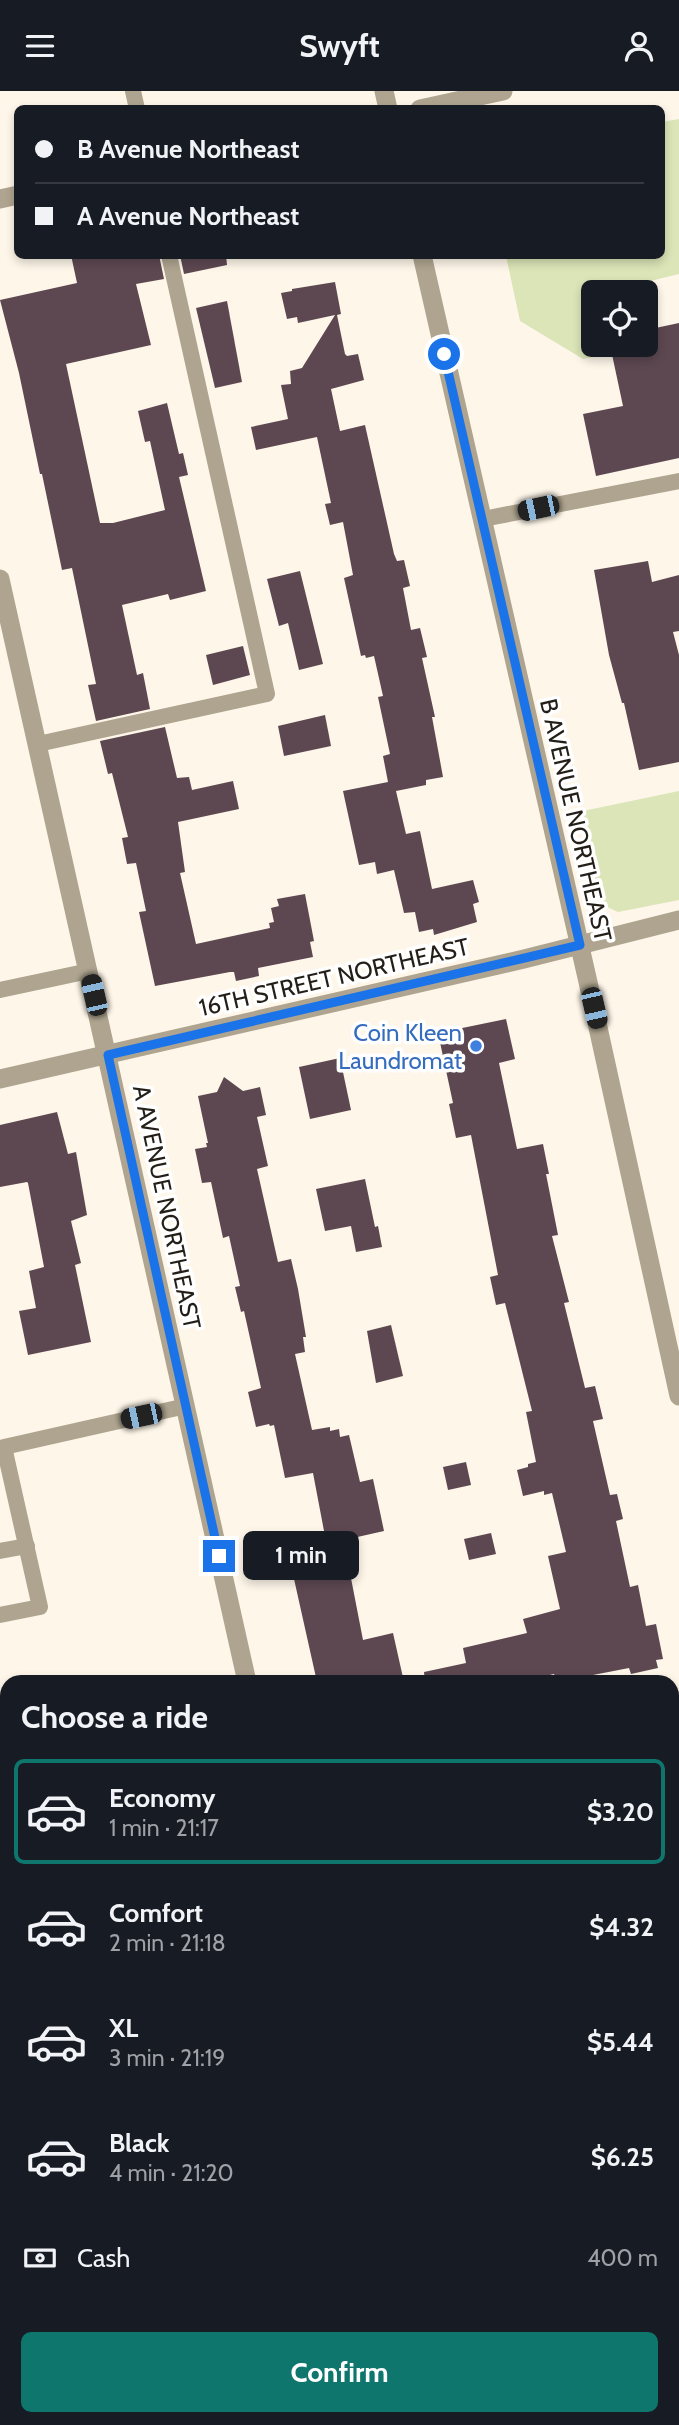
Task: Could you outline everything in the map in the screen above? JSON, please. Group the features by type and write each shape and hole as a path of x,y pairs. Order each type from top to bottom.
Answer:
{"street":[{"path":"438,105 503,91"},
{"name":"B AVENUE NORTHEAST","path":"423,259 580,945 679,1396"},
{"name":"A AVENUE NORTHEAST","path":"0,579 6,637 38,744 245,1675"},
{"name":"16TH STREET NORTHEAST","path":"0,1079 679,920"}],"lane":[{"path":"38,744 267,694 170,259"},
{"path":"483,519 679,481"},
{"path":"0,990 89,971"},
{"path":"0,1615 40,1607 4,1447 186,1406"},
{"path":"0,1551 27,1546"}],"green space":[{"path":"679,119 679,274 654,280 581,280 581,357 592,357 583,359 520,321 507,259 665,259 665,121"},
{"path":"679,791 679,900 618,912 603,905 598,893 583,811"}],"building":[{"path":"72,259 160,259 164,279 136,284 151,345 66,364 100,523 113,523 165,510 150,441 145,442 138,411 167,403 179,454 183,453 188,475 179,477 206,591 170,600 168,594 122,605 137,675 143,673 150,709 96,721 88,685 96,684 72,568 62,570 19,373 0,300 77,283"},
{"path":"181,259 226,259 227,265 184,274"},
{"path":"335,282 341,314 337,315 345,354 358,354 364,380 331,389 340,431 365,425 394,554 397,561 404,560 410,586 403,588 411,630 420,628 427,657 422,658 435,717 432,717 443,777 426,780 426,785 396,791 406,834 420,831 432,889 473,880 479,902 473,904 477,922 434,935 433,929 419,932 415,912 404,913 394,870 377,874 375,862 359,865 343,791 388,782 383,756 390,754 378,697 383,696 374,656 361,656 344,578 353,575 343,522 330,525 325,504 331,503 317,437 256,450 251,427 288,419 281,385 291,384 290,371 302,368 335,315 298,323 297,317 287,319 281,293"},
{"path":"227,301 242,382 215,388 196,308"},
{"path":"679,323 679,458 596,476 583,414 623,406 613,357 658,357 658,327"},
{"path":"648,561 652,582 679,575 679,631 673,632 679,655 679,762 639,770 624,703 609,655 594,570"},
{"path":"300,571 323,664 299,670 288,623 279,626 267,579"},
{"path":"243,646 250,675 213,685 206,655"},
{"path":"325,715 331,746 284,756 278,726"},
{"path":"165,727 177,778 189,777 192,790 233,781 239,809 178,822 185,872 180,873 196,944 270,928 269,923 274,922 271,908 279,906 277,899 305,894 314,941 310,942 313,957 258,968 259,976 236,981 234,972 230,972 155,986 139,912 146,911 136,863 127,864 122,838 128,837 112,773 108,774 100,741"},
{"path":"506,1019 515,1059 499,1063 517,1149 543,1144 558,1235 552,1236 569,1302 564,1303 585,1388 595,1386 603,1419 593,1421 610,1495 617,1494 623,1519 616,1521 630,1587 638,1585 646,1626 656,1624 663,1659 656,1660 658,1668 631,1674 629,1668 593,1675 424,1675 424,1672 466,1663 463,1648 527,1633 523,1619 560,1609 548,1556 566,1552 552,1493 544,1495 544,1491 523,1496 517,1470 536,1462 526,1412 532,1411 505,1303 496,1305 490,1277 498,1275 471,1135 456,1138 449,1104 453,1103 438,1033"},
{"path":"340,1058 351,1110 310,1119 299,1067"},
{"path":"224,1077 243,1091 260,1087 266,1115 257,1117 268,1166 257,1169 278,1262 291,1259 298,1289 306,1337 303,1337 305,1352 295,1354 312,1430 330,1427 330,1431 339,1429 340,1437 349,1435 360,1482 373,1479 384,1531 353,1538 359,1571 350,1573 363,1640 393,1633 402,1675 315,1675 290,1561 328,1552 313,1473 285,1478 274,1425 256,1427 248,1392 261,1388 244,1311 241,1312 235,1287 240,1286 229,1236 223,1238 211,1182 202,1183 195,1149 207,1147 208,1143 198,1096 217,1092"},
{"path":"57,1112 68,1154 76,1152 87,1215 71,1221 81,1263 75,1265 91,1342 28,1355 19,1311 36,1308 29,1271 44,1267 28,1183 0,1187 0,1125"},
{"path":"365,1179 382,1247 356,1252 351,1226 325,1231 316,1189"},
{"path":"391,1325 403,1376 376,1383 367,1331"},
{"path":"466,1462 471,1485 448,1490 443,1467"},
{"path":"491,1533 496,1554 469,1560 464,1539"}],"place":[{"name":"Coin Kleen Laundromat","path":"476,1046"}],"route":[{"path":"219,1556 108,1055 580,945 444,354"}]}
